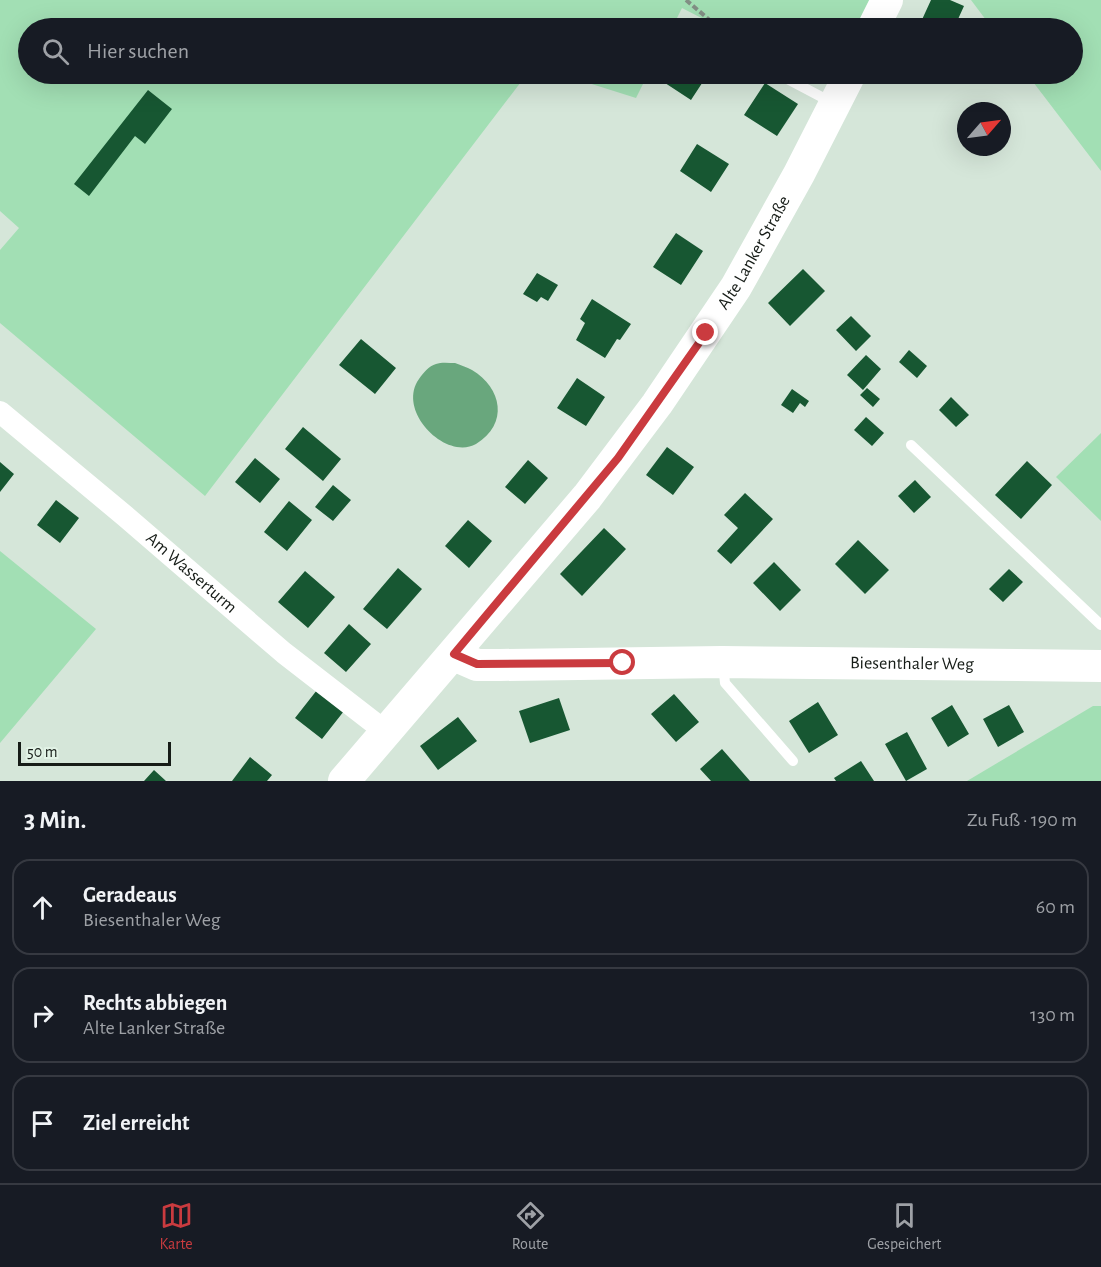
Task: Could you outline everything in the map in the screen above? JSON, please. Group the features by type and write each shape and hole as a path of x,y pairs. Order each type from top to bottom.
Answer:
{"main road":[{"path":"878,18 886,0"},
{"name":"Alte Lanker Straße","path":"344,781 587,496 657,404 736,287 799,174 845,84"},
{"name":"Biesenthaler Weg","path":"454,654 477,664 722,662 1101,666"}],"street":[{"name":"Am Wasserturm","path":"0,411 126,516 284,653 386,732"}],"lane":[{"path":"797,84 835,104"},
{"path":"911,445 1101,625"},
{"path":"722,662 725,683 793,761"}],"path":[{"path":"686,0 707,18"}],"shaded area":[{"path":"0,0 876,0 867,18 702,18 682,8 677,18 18,18 18,84 519,84 205,496 0,323 0,250 19,228 0,211"},
{"path":"971,0 1101,0 1101,171 1035,84 1083,84 1083,18 984,18"},
{"path":"592,84 643,84 636,98"},
{"path":"438,363 455,363 470,369 490,386 498,406 494,427 487,436 476,444 464,447 451,446 428,430 419,418 414,405 414,392 419,379 426,370"},
{"path":"1101,433 1101,521 1056,477"},
{"path":"0,551 96,629 0,743"},
{"path":"1093,706 1101,706 1101,781 967,781"}],"building":[{"path":"931,0 950,0 964,6 959,18 923,18"},
{"path":"667,84 701,84 691,100"},
{"path":"764,84 798,104 777,136 744,115"},
{"path":"148,90 172,109 145,144 135,136 89,196 74,184"},
{"path":"697,144 729,164 711,192 680,171"},
{"path":"676,233 703,251 681,285 653,267"},
{"path":"803,269 825,291 790,326 768,303"},
{"path":"537,273 558,285 548,301 541,297 537,302 523,294"},
{"path":"592,299 631,324 620,340 617,339 605,358 576,340 585,323 580,319"},
{"path":"851,316 871,336 856,351 836,330"},
{"path":"361,339 396,368 375,394 339,365"},
{"path":"909,350 927,366 917,378 899,362"},
{"path":"866,355 881,369 863,390 847,375"},
{"path":"577,378 605,397 586,426 557,408"},
{"path":"867,388 880,399 873,407 860,395"},
{"path":"792,389 809,401 805,407 800,403 793,413 781,405"},
{"path":"951,397 969,415 956,427 939,410"},
{"path":"866,417 884,433 872,446 854,430"},
{"path":"303,427 341,459 323,481 285,449"},
{"path":"667,447 694,467 673,495 646,475"},
{"path":"255,458 280,479 260,503 235,482"},
{"path":"528,460 548,478 525,504 505,487"},
{"path":"1027,461 1052,485 1021,519 995,495"},
{"path":"0,462 14,474 0,492"},
{"path":"915,480 931,497 914,513 898,496"},
{"path":"333,485 351,500 333,521 315,507"},
{"path":"745,493 773,519 731,564 717,551 738,528 724,515"},
{"path":"56,500 79,518 60,543 37,525"},
{"path":"289,501 312,520 287,551 264,532"},
{"path":"468,520 492,541 469,568 445,546"},
{"path":"604,528 626,549 582,596 560,574"},
{"path":"858,540 889,570 865,594 835,564"},
{"path":"774,562 801,590 780,611 753,583"},
{"path":"398,568 422,589 387,629 363,609"},
{"path":"1009,569 1023,582 1003,602 989,589"},
{"path":"305,571 335,597 308,628 278,602"},
{"path":"349,624 371,644 346,672 324,653"},
{"path":"317,690 344,711 322,739 295,718"},
{"path":"674,694 699,722 676,742 651,714"},
{"path":"559,698 570,730 530,743 519,711"},
{"path":"818,702 838,735 809,753 789,721"},
{"path":"952,705 969,734 948,747 931,718"},
{"path":"1009,705 1024,732 998,747 983,719"},
{"path":"458,717 477,741 438,770 420,746"},
{"path":"907,732 927,769 906,781 885,744"},
{"path":"722,749 750,781 711,781 700,769"},
{"path":"250,757 272,775 267,781 232,781"},
{"path":"861,761 874,781 836,781 834,778"},
{"path":"154,770 166,781 144,781"}],"route":[{"path":"623,663 477,664 454,654 618,458 706,333"}]}
